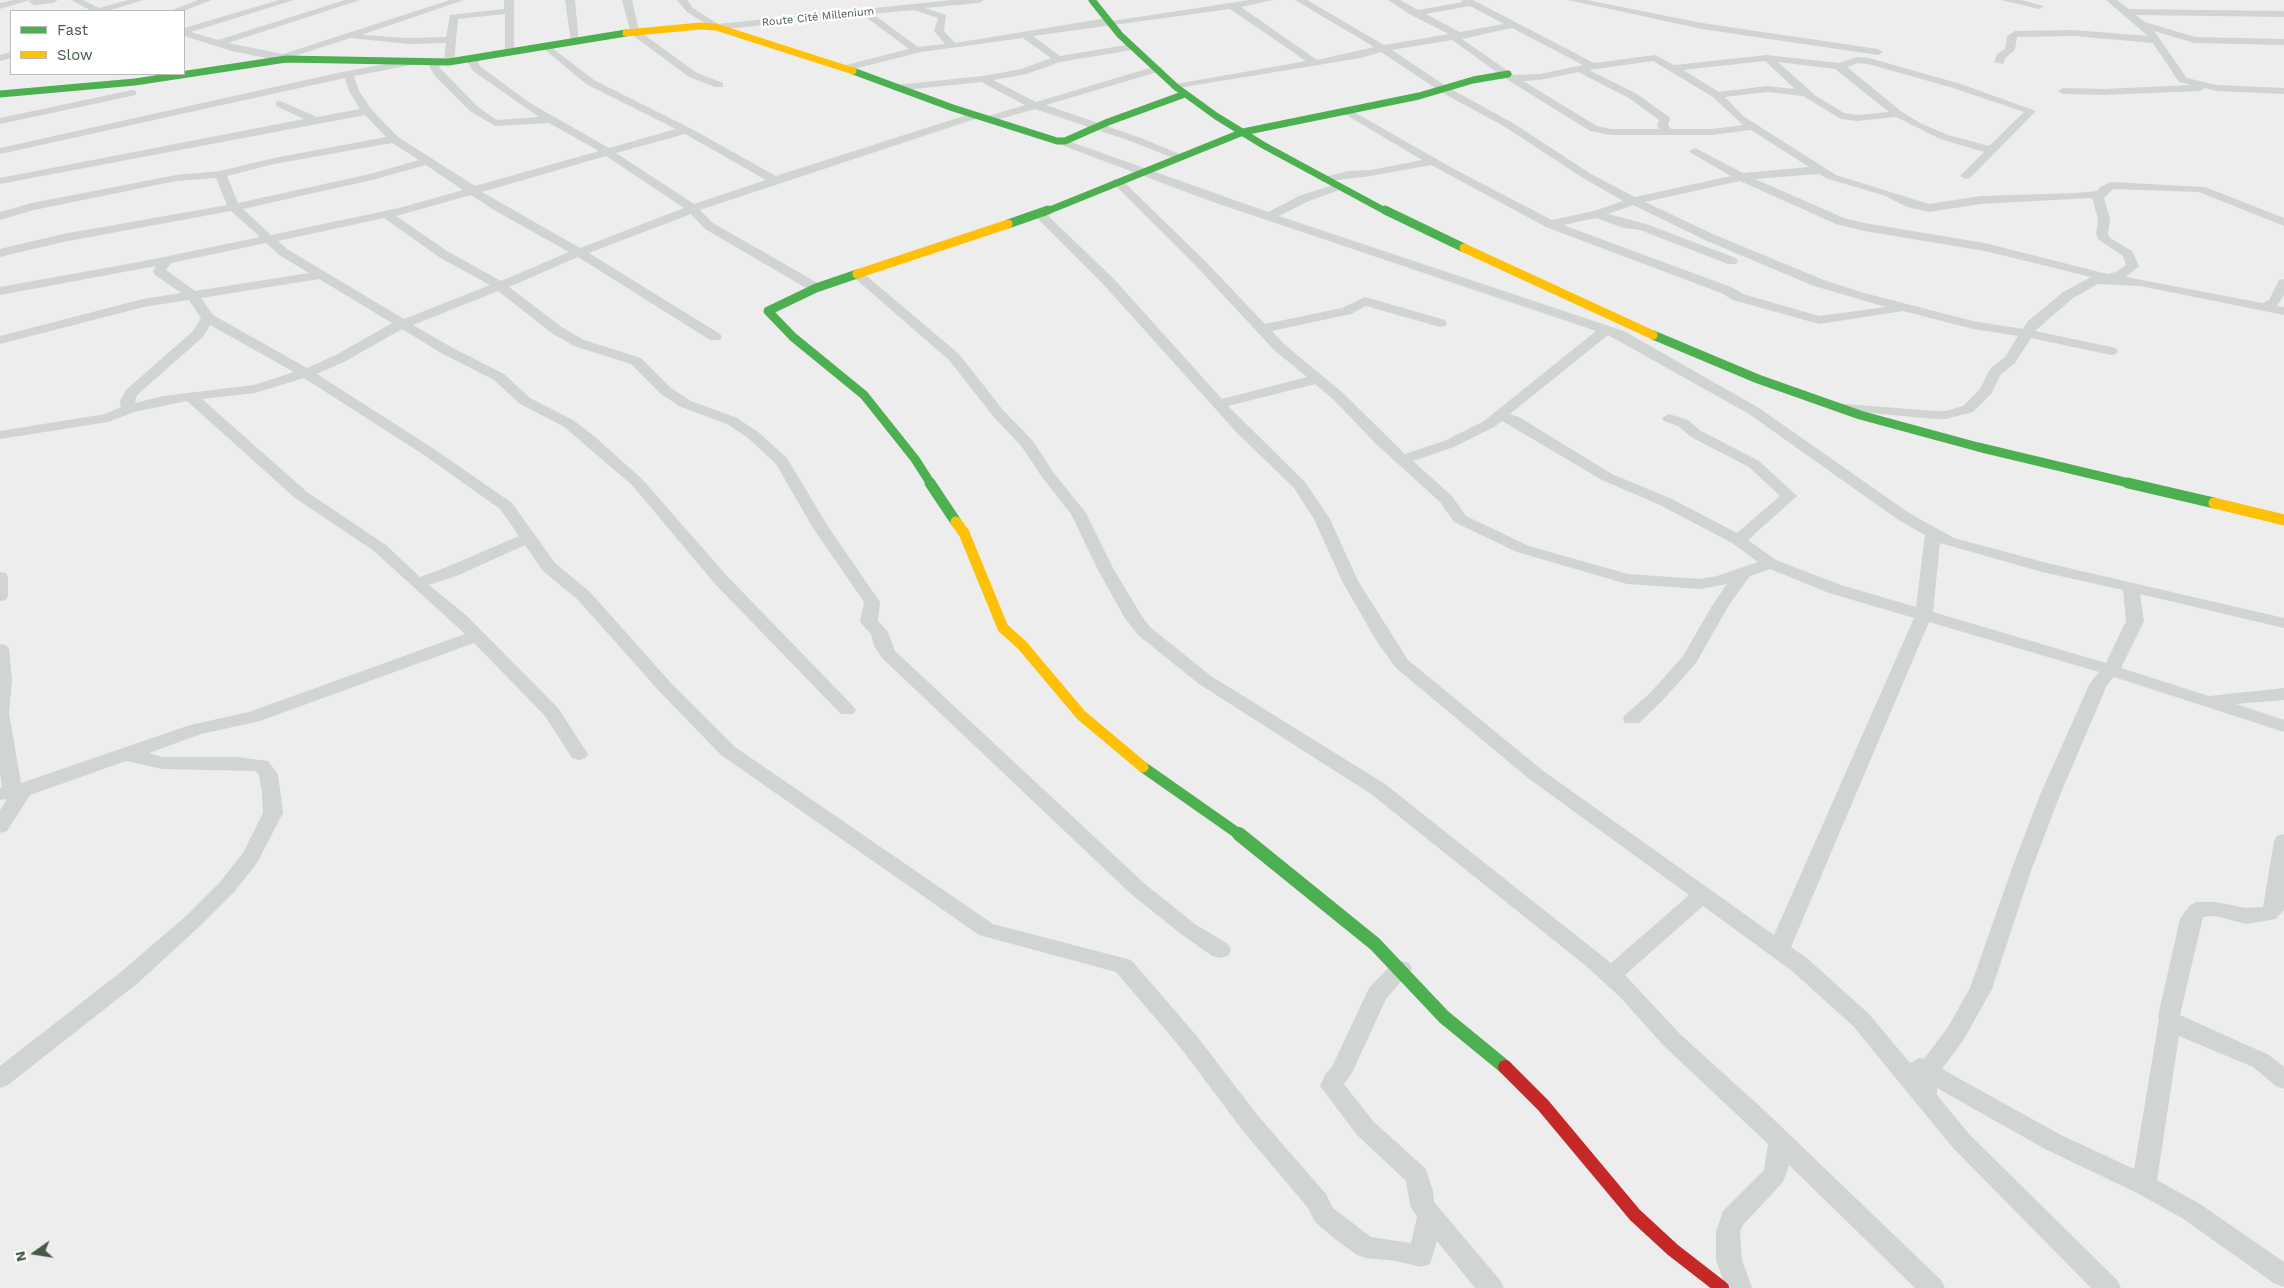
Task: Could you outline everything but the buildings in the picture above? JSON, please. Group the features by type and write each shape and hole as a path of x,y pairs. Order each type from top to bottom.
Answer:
{"main road":[{"path":"1092,0 1132,47 1181,91 1242,132 1338,187 1436,236 1636,328 1749,375 1835,406 1978,447 2284,520"},
{"path":"0,94 133,87 285,58 444,62 677,27 716,27 846,68 896,88 1060,141 1181,91"},
{"path":"1510,76 1473,80 1444,90 1242,132 1039,214 816,288 770,309 769,314 793,337 864,395 915,459 964,533 995,613 1003,628 1022,645 1063,696 1109,741 1148,772 1225,823 1375,944 1401,969 1444,1017 1496,1058 1544,1105 1635,1215 1673,1250 1722,1288"}],"street":[{"path":"0,6 30,1 53,0"},
{"path":"76,0 96,10"},
{"path":"102,10 139,0"},
{"path":"178,10 207,0"},
{"path":"185,32 289,0"},
{"path":"219,43 355,0"},
{"path":"185,32 252,52 285,58 459,0"},
{"path":"509,0 510,53"},
{"path":"570,0 576,42"},
{"path":"627,0 634,32 693,75 719,85"},
{"path":"682,0 690,10 716,27"},
{"name":"Route Cité Millenium","path":"716,27 979,0"},
{"path":"846,68 916,50 1268,0"},
{"path":"1300,0 1382,48 1444,90 1509,125 1587,176 1633,201 1711,238 1819,283 1980,327 2025,333 2111,351"},
{"path":"1393,0 1456,34"},
{"path":"1573,0 1702,26 1878,52"},
{"path":"2006,0 2040,6"},
{"path":"2112,0 2142,24 2183,80 2217,88"},
{"path":"1414,13 1469,2 1511,25 1564,49 1593,66"},
{"path":"1233,6 1315,63"},
{"path":"910,8 943,17 939,32 953,46"},
{"path":"509,11 454,17 451,40 444,62 434,66 439,74 474,109 495,123 553,119"},
{"path":"865,12 916,50"},
{"path":"2126,12 2284,14"},
{"path":"2142,24 2194,40 2284,42"},
{"path":"1181,91 1362,55 1382,48 1400,47 1456,34 1511,25"},
{"path":"1999,62 2000,56 2010,50 2012,36 2015,34 2074,33 2155,40"},
{"path":"1024,34 1058,59"},
{"path":"1456,34 1457,40 1594,129 1611,132 1712,132 1753,127"},
{"path":"347,36 409,41 451,40"},
{"path":"185,42 203,38"},
{"path":"547,46 590,82 686,130 747,166 775,180"},
{"path":"896,88 983,79 1023,72 1058,59 1132,47"},
{"path":"1362,55 1383,56 1404,62"},
{"path":"1510,76 1540,77 1651,57 1674,68 1717,95 1731,112 1820,170 1840,180 1929,208 1981,200 2076,197 2100,199"},
{"path":"476,58 473,63 477,69 526,104 606,151 622,164 692,208 709,226 816,288"},
{"path":"1674,68 1768,58 1812,61 1840,66 1898,114 1930,132 1990,150"},
{"path":"1768,58 1828,109 1844,117 1857,118 1898,114"},
{"path":"1840,66 1857,60 1869,61 1957,86 2031,111 1966,176"},
{"path":"0,150 418,61"},
{"path":"0,434 108,418 129,408 190,396 255,389 306,373 341,358 381,333 403,323 692,208 775,180 983,117 1034,105 1157,69"},
{"path":"1579,69 1633,96 1665,119 1662,125 1667,131"},
{"path":"349,75 354,91 367,112 394,139 473,191 580,253 715,337"},
{"path":"983,79 1034,105 1178,157"},
{"path":"0,121 133,87 135,108 146,118"},
{"path":"2063,91 2104,92 2217,88 2284,91"},
{"path":"1717,95 1767,90 1808,93"},
{"path":"280,104 289,110 315,120"},
{"path":"1347,111 1432,161 1550,224 1726,290 1738,297 1810,319 1825,320 1861,313 1908,308"},
{"path":"0,181 315,120 367,112"},
{"path":"0,291 269,239 386,214 686,130"},
{"path":"0,216 32,207 176,178 220,174 274,161 394,139"},
{"path":"0,141 13,148"},
{"path":"1060,141 1269,216 1612,332 1754,411 1933,534 1991,554 2131,588 2236,610 2284,623"},
{"path":"1694,151 1741,178 1796,200 1823,214 1853,224 1978,246 2108,278 2161,286 2284,311"},
{"path":"0,253 56,239 234,207 372,177 428,160"},
{"path":"1325,180 1348,174 1371,173 1432,161"},
{"path":"747,166 775,170 806,171"},
{"path":"1550,224 1597,214 1633,201 1741,178 1820,170"},
{"path":"220,174 234,207 283,252 446,350 499,377 525,401 568,423 600,448 638,482 721,580 847,710"},
{"path":"1117,181 1202,265 1291,358 1338,396 1368,428 1446,499 1460,519 1540,554 1628,579 1700,584 1744,573 1770,563"},
{"path":"1835,406 1935,415 1946,415 1968,409 1986,392 1992,376 2010,360 2025,333 2068,296 2089,281 2120,276 2133,266 2124,250 2103,238 2104,219 2100,199 2111,185 2201,189 2284,222"},
{"path":"1269,216 1305,198 1338,187"},
{"path":"386,214 443,254 500,286 558,331 579,343 636,361 666,391 686,404 732,421 752,435 782,461 821,528 872,602 869,622 879,632 883,646 889,655 1138,888 1188,929 1220,950"},
{"path":"1039,214 1108,282 1259,447 1300,484 1312,500 1350,581 1386,642 1402,664 1535,774 1800,964 1861,1020 1884,1045 1961,1141 2108,1288"},
{"path":"1597,214 1628,225 1642,227 1732,261"},
{"path":"166,259 159,271 192,295 208,318 306,373 429,452 506,506 549,567 584,596 665,687 728,751 874,850 986,930 1123,966 1188,1041 1251,1124 1307,1189 1324,1215 1344,1232 1366,1247 1396,1250 1420,1256 1430,1215"},
{"path":"0,340 143,303 321,274"},
{"path":"857,275 954,357 998,412 1028,444 1047,474 1078,513 1105,568 1133,617 1144,631 1205,680 1378,789 1555,928 1611,976 1672,1040 1757,1118 1780,1143 1932,1288"},
{"path":"2264,307 2274,302 2284,284"},
{"path":"1263,329 1346,311 1365,301 1440,323"},
{"path":"129,408 127,401 131,393 198,334 208,318"},
{"path":"1402,460 1449,444 1489,424 1531,388 1612,332 1636,328"},
{"path":"1218,404 1317,379"},
{"path":"190,396 301,495 380,548 417,583 460,619 552,712 579,754"},
{"path":"1500,415 1514,420 1607,477 1666,502 1738,540 1770,563 1835,589 1924,614 1956,627 2110,670 2284,726"},
{"path":"1670,418 1683,423 1696,434 1754,464 1789,496 1738,540"},
{"path":"1779,949 1924,614 1933,534"},
{"path":"417,583 453,571 529,537"},
{"path":"1632,720 1656,697 1690,658 1720,604 1744,573"},
{"path":"0,577 0,596"},
{"path":"1925,1098 1927,1072 1956,1033 1981,989 2021,871 2050,795 2098,683 2110,670 2135,621 2131,588"},
{"path":"0,794 23,790 197,729 253,718 477,636"},
{"path":"0,649 3,680 0,713 12,787 15,790 23,790"},
{"path":"2208,702 2226,698 2284,694"},
{"path":"0,1078 130,977 193,921 227,887 250,858 273,813 272,792 268,774 261,766 237,762 162,763 137,756 124,755"},
{"path":"0,826 23,790"},
{"path":"2144,1184 2170,1020 2168,1016 2191,918 2196,910 2216,908 2246,916 2269,914 2275,908 2284,841"},
{"path":"1611,976 1702,895"},
{"path":"1401,969 1376,994 1341,1073 1334,1079 1332,1086 1365,1128 1417,1176 1422,1205 1491,1288"},
{"path":"2170,1020 2174,1024 2261,1062 2284,1080"},
{"path":"1884,1045 1927,1072 2053,1142 2144,1184 2222,1232 2284,1276"},
{"path":"1738,1288 1729,1260 1728,1231 1732,1219 1774,1175 1779,1160 1780,1143"}],"traffic: fast":[{"path":"1092,0 1120,35 1176,87 1216,116 1263,145 1395,216 1464,248"},
{"path":"185,74 286,59 449,62 626,33"},
{"path":"853,71 953,108 1057,141 1065,141 1108,122 1185,94"},
{"path":"1008,224 1039,214 1243,132 1419,96 1473,80 1508,74"},
{"path":"0,94 135,82 181,75"},
{"path":"857,274 816,288 768,311 793,337 864,395 915,459 956,522"},
{"path":"1653,335 1758,379 1860,415 1978,447 2214,503"},
{"path":"1143,767 1225,823 1375,944 1444,1017 1505,1067"}],"traffic: slow":[{"path":"626,33 700,26 716,27 853,71"},
{"path":"857,274 1008,224"},
{"path":"1464,248 1653,335"},
{"path":"2214,503 2284,520"},
{"path":"956,522 964,533 1003,628 1022,645 1081,715 1143,767"}],"traffic: jam":[{"path":"1505,1067 1543,1105 1635,1215 1673,1250 1722,1288"}]}
